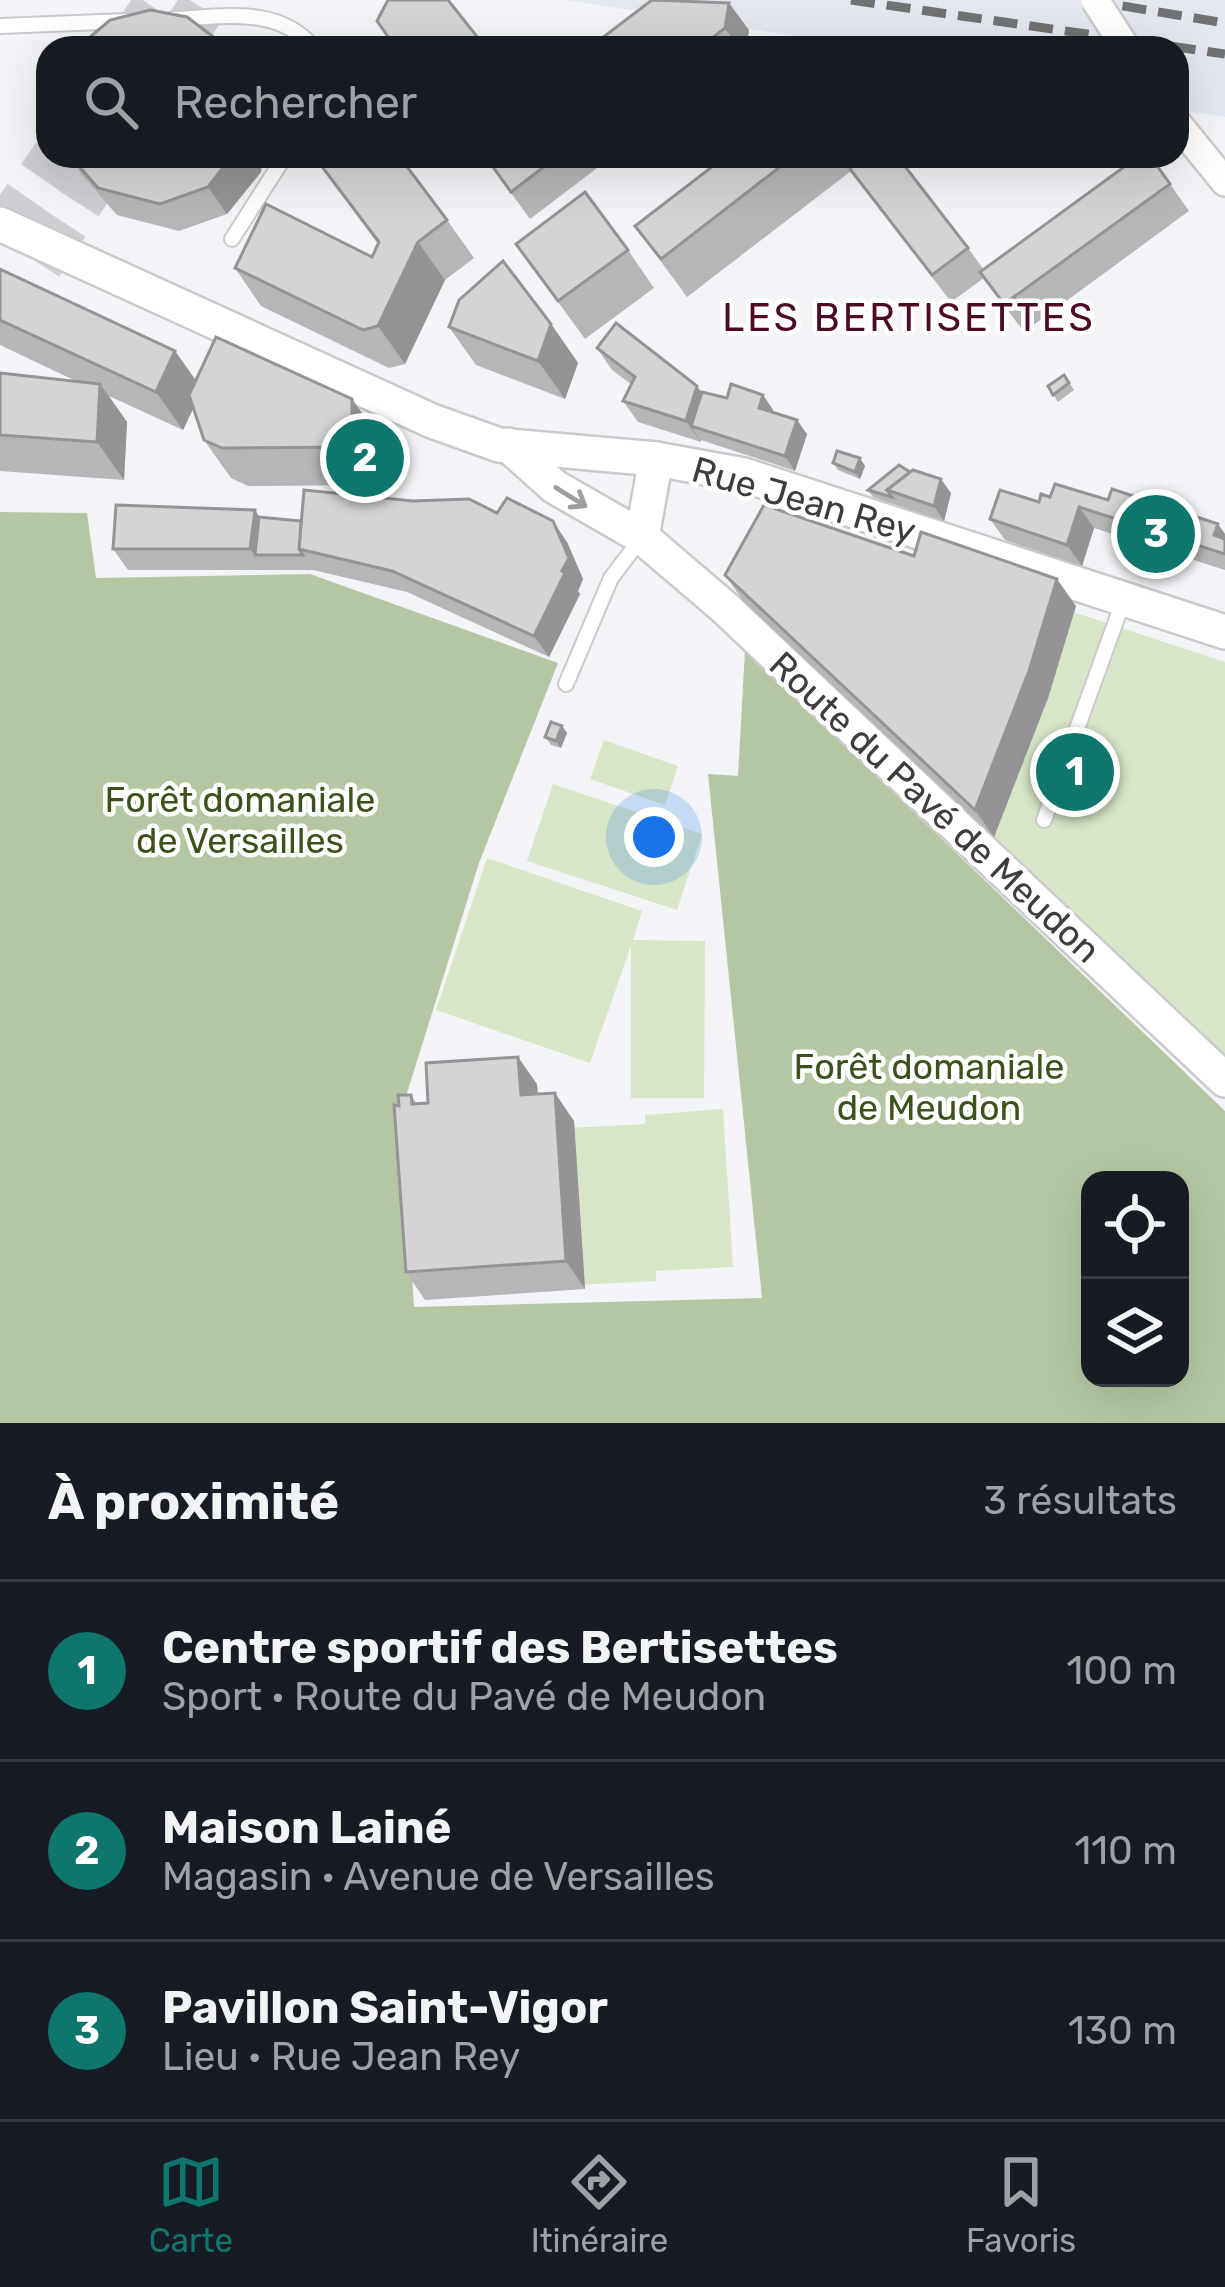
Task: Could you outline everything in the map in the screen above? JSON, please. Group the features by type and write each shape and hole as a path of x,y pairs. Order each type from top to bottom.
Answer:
{"street":[{"path":"1095,0 1118,36"},
{"path":"1189,138 1225,182"},
{"path":"0,224 431,422 508,446"},
{"name":"Rue Jean Rey","path":"508,446 656,459 744,476 1225,632"},
{"name":"Route du Pavé de Meudon","path":"508,446 555,487 642,537 724,608 1225,1080"},
{"path":"642,537 656,459"}],"lane":[{"path":"167,20 262,16 304,36"},
{"path":"0,26 143,20"},
{"path":"232,239 277,168"},
{"path":"566,684 611,578 642,537"},
{"path":"1044,820 1124,599"}],"shaded area":[{"path":"567,0 1225,0 1225,117 1189,112 1189,36 794,36"}],"green space":[{"name":"Forêt domaniale de Versailles","path":"0,512 87,513 96,578 310,574 558,663 479,863 402,1109 414,1307 762,1298 708,774 738,776 745,650 1225,1111 1225,1423 0,1423"},
{"path":"792,519 1225,662 1225,1055 994,837"},
{"path":"604,740 678,766 665,805 590,779"},
{"path":"553,784 702,834 677,910 527,861"},
{"path":"487,858 642,911 633,940 705,941 704,1098 631,1098 631,946 590,1063 436,1010"},
{"path":"723,1109 733,1267 656,1271 656,1281 578,1285 568,1128 645,1124 645,1115"}],"building":[{"path":"388,0 448,0 476,36 388,36 377,21"},
{"path":"652,0 729,3 725,28 715,36 605,36"},
{"path":"150,10 187,17 212,36 91,36 110,20"},
{"path":"80,168 223,168 208,187 160,204 98,188"},
{"path":"323,168 408,168 447,220 418,242 378,326 363,330 235,268 266,204 372,257 379,242"},
{"path":"494,168 542,168 511,192"},
{"path":"710,168 779,168 661,259 635,226"},
{"path":"906,168 968,248 932,275 850,169"},
{"path":"1123,168 1159,168 1170,184 1004,304 980,272"},
{"path":"585,192 628,250 558,301 516,244"},
{"path":"503,261 551,324 538,361 449,327 459,300"},
{"path":"0,269 175,351 156,392 0,320"},
{"path":"616,323 697,386 686,421 623,401 635,377 597,348"},
{"path":"216,337 352,399 352,447 222,448 204,440 189,395"},
{"path":"0,373 100,384 97,442 0,435"},
{"path":"1064,375 1069,383 1053,395 1048,386"},
{"path":"731,384 763,395 759,408 797,420 785,456 691,426 702,392 727,398"},
{"path":"837,451 860,458 855,472 833,463"},
{"path":"899,465 910,472 887,490 892,497 868,490"},
{"path":"913,470 941,479 934,506 887,490"},
{"path":"1055,484 1108,500 1112,489 1218,524 1214,535 1225,539 1225,554 1079,507 1067,545 990,519 1000,490 1039,502 1041,494 1050,497"},
{"path":"304,490 413,501 469,499 497,513 507,498 553,521 569,558 565,573 534,636 392,571 299,549"},
{"path":"116,505 255,510 250,549 113,549"},
{"path":"764,505 914,556 921,532 1057,579 1029,671 975,810 725,575"},
{"path":"259,517 301,521 299,549 303,555 255,555"},
{"path":"551,722 562,726 556,741 545,737"},
{"path":"518,1057 521,1095 555,1093 566,1261 406,1272 394,1105 399,1106 398,1095 411,1095 412,1104 428,1103 426,1063"}],"tunnel":[{"path":"136,36 160,0"},
{"path":"184,36 206,0"},
{"path":"0,237 48,168"},
{"path":"0,324 101,168"}],"railway":[{"path":"851,0 1100,36"},
{"path":"1087,0 1225,23"},
{"path":"1189,49 1225,54"}],"place":[{"name":"Maison Lainé","path":"365,458"},
{"name":"Pavillon Saint-Vigor","path":"1156,534"},
{"name":"Centre sportif des Bertisettes","path":"1075,772"}],"district":[{"name":"LES BERTISETTES","path":"909,318"}],"park label":[{"name":"Forêt domaniale de Meudon","path":"929,1086"}]}
